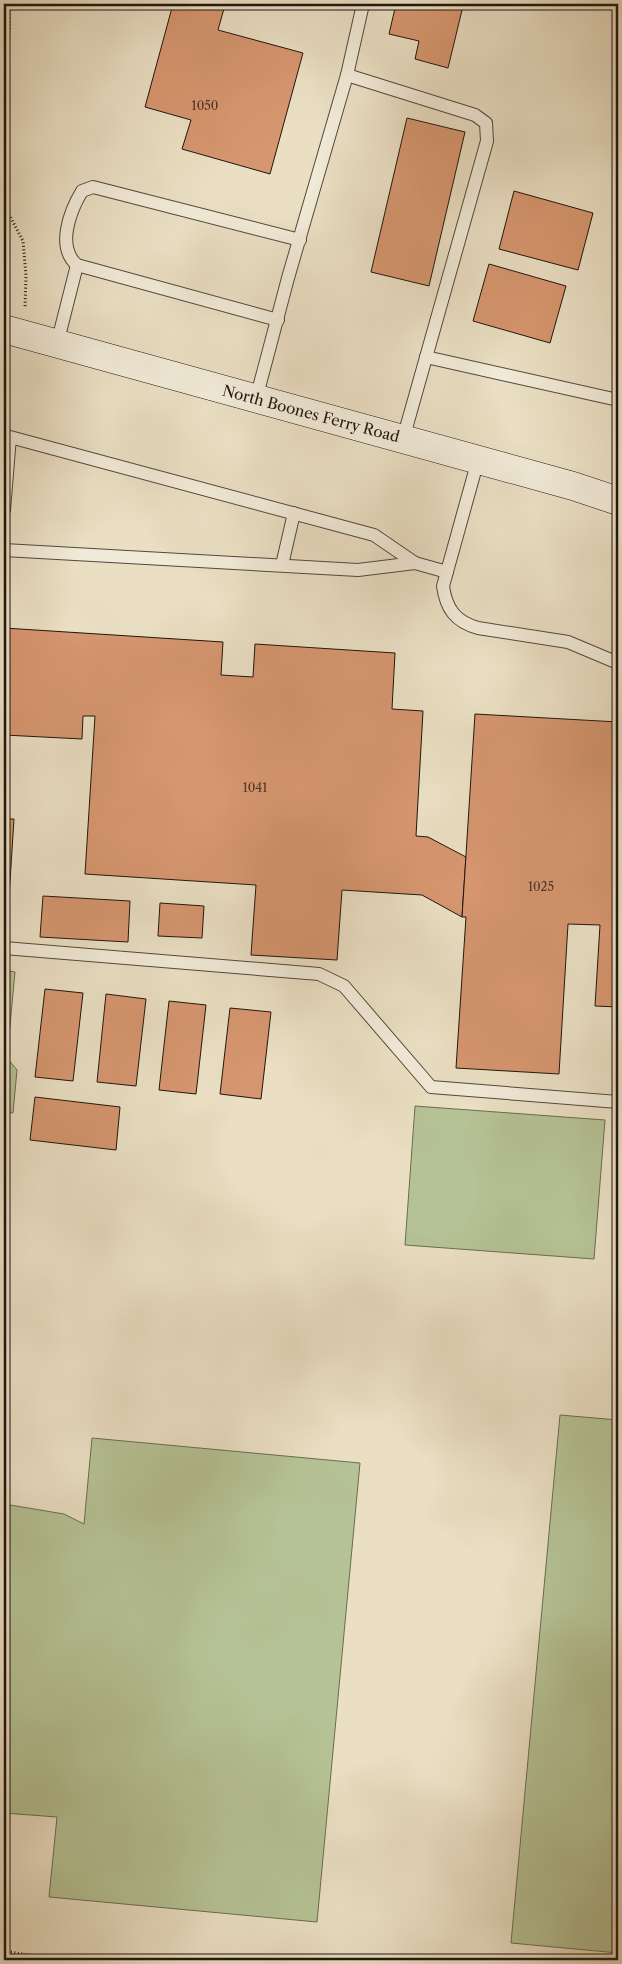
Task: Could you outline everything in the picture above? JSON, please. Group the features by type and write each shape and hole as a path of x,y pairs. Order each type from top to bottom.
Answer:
{"main road":[{"name":"North Boones Ferry Road","path":"14,332 573,486 618,501"}],"lane":[{"path":"256,399 288,278 347,75 363,4"},
{"path":"347,75 475,115 486,123 487,141 403,439"},
{"path":"278,320 77,265 70,259 67,245 67,231 73,207 82,192 93,188 300,240"},
{"path":"57,344 77,265"},
{"path":"426,357 618,400"},
{"path":"4,510 10,437 374,535 415,563 447,572"},
{"path":"478,460 443,586 444,598 449,609 467,625 568,642 618,663"},
{"path":"282,566 294,513"},
{"path":"4,550 358,570 415,563"},
{"path":"4,948 319,974 344,986 431,1087 618,1102"}],"path":[{"path":"4,60 9,38 9,4"},
{"path":"4,205 23,241 26,276 14,332"},
{"path":"4,1951 62,1960"}],"green space":[{"path":"4,970 15,972 7,1058 17,1070 13,1113 4,1112"},
{"path":"415,1106 605,1120 594,1259 405,1245"},
{"path":"560,1415 618,1420 618,1953 511,1943"},
{"path":"92,1438 360,1463 317,1922 49,1897 57,1817 4,1813 4,1504 64,1514 84,1524"}],"building":[{"path":"173,4 225,5 218,30 303,53 270,174 182,149 191,120 145,107"},
{"path":"396,4 456,4 463,6 448,68 415,59 419,41 389,34"},
{"path":"407,118 465,132 429,286 371,272"},
{"path":"514,191 593,213 578,270 499,249"},
{"path":"489,264 566,286 550,343 473,321"},
{"path":"4,628 223,642 221,675 253,677 255,644 395,653 392,709 423,711 416,836 428,837 466,857 462,917 422,895 342,890 337,960 251,955 256,885 85,874 95,716 83,716 82,739 4,735"},
{"path":"475,714 618,722 618,1007 595,1006 600,925 568,924 559,1074 456,1068 466,917 462,917"},
{"path":"4,819 14,819 9,897 4,897"},
{"path":"43,896 130,901 128,942 40,937"},
{"path":"160,903 204,906 202,938 158,936"},
{"path":"45,989 83,993 73,1081 35,1077"},
{"path":"106,994 146,999 136,1086 97,1082"},
{"path":"169,1001 206,1005 196,1094 159,1090"},
{"path":"230,1008 271,1012 261,1099 220,1094"},
{"path":"35,1097 120,1107 116,1150 30,1140"}]}
